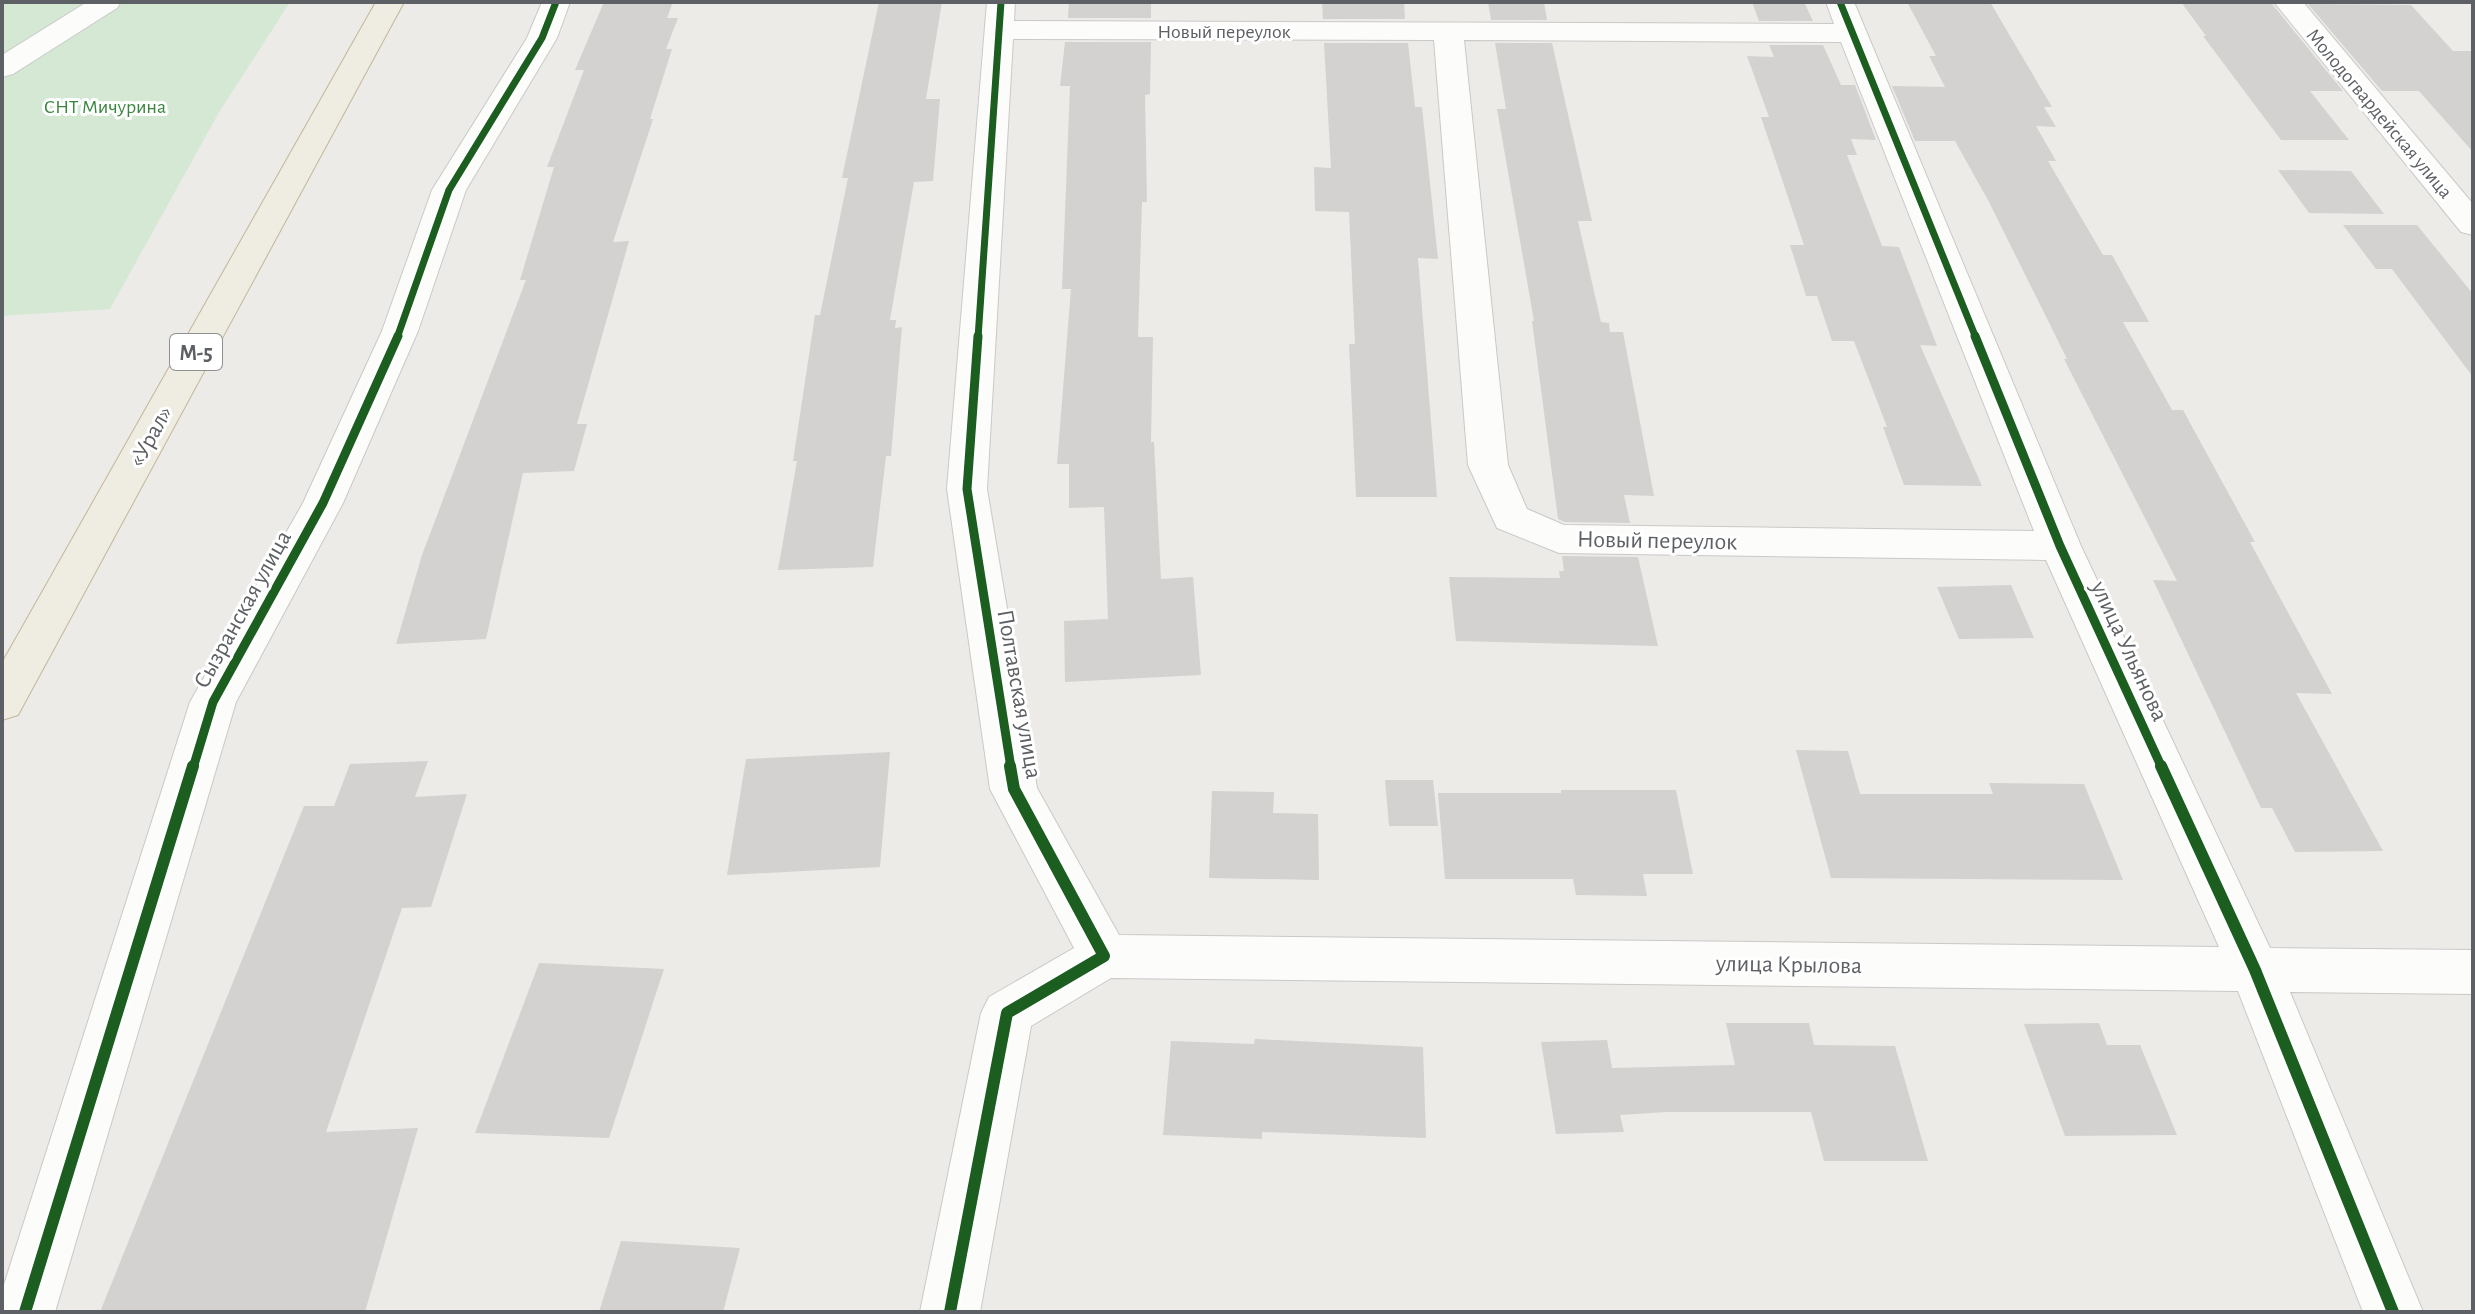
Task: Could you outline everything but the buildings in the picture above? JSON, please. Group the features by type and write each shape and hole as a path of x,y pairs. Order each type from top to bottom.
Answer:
{"highway":[{"name":"«Урал»","path":"2,703 390,2"}],"street":[{"path":"2,68 107,2"},
{"name":"Сызранская улица","path":"25,1312 213,702 323,503 400,331 449,190 542,38 556,2"},
{"name":"Молодогвардейская улица","path":"2288,2 2473,225"},
{"name":"Новый переулок","path":"1001,16 1448,32 1847,18"},
{"name":"Полтавская улица","path":"1001,16 967,489 1014,789 1104,956"},
{"name":"улица Ульянова","path":"1847,18 2060,546 2255,970 2393,1312"},
{"name":"Новый переулок","path":"1448,32 1488,465 1511,518 1559,539 2060,546"},
{"path":"950,1312 1007,1013 1104,956"},
{"name":"улица Крылова","path":"1104,956 2473,972"}],"green space":[{"name":"СНТ Мичурина","path":"2,2 290,2 218,114 110,309 2,316"}],"cycle path":[{"path":"25,1312 213,702 323,503 400,331 449,190 542,38 556,2"},
{"path":"950,1312 1007,1013 1104,956 1014,789 967,489 1001,2"},
{"path":"1840,2 2060,546 2255,970 2393,1312"}]}
